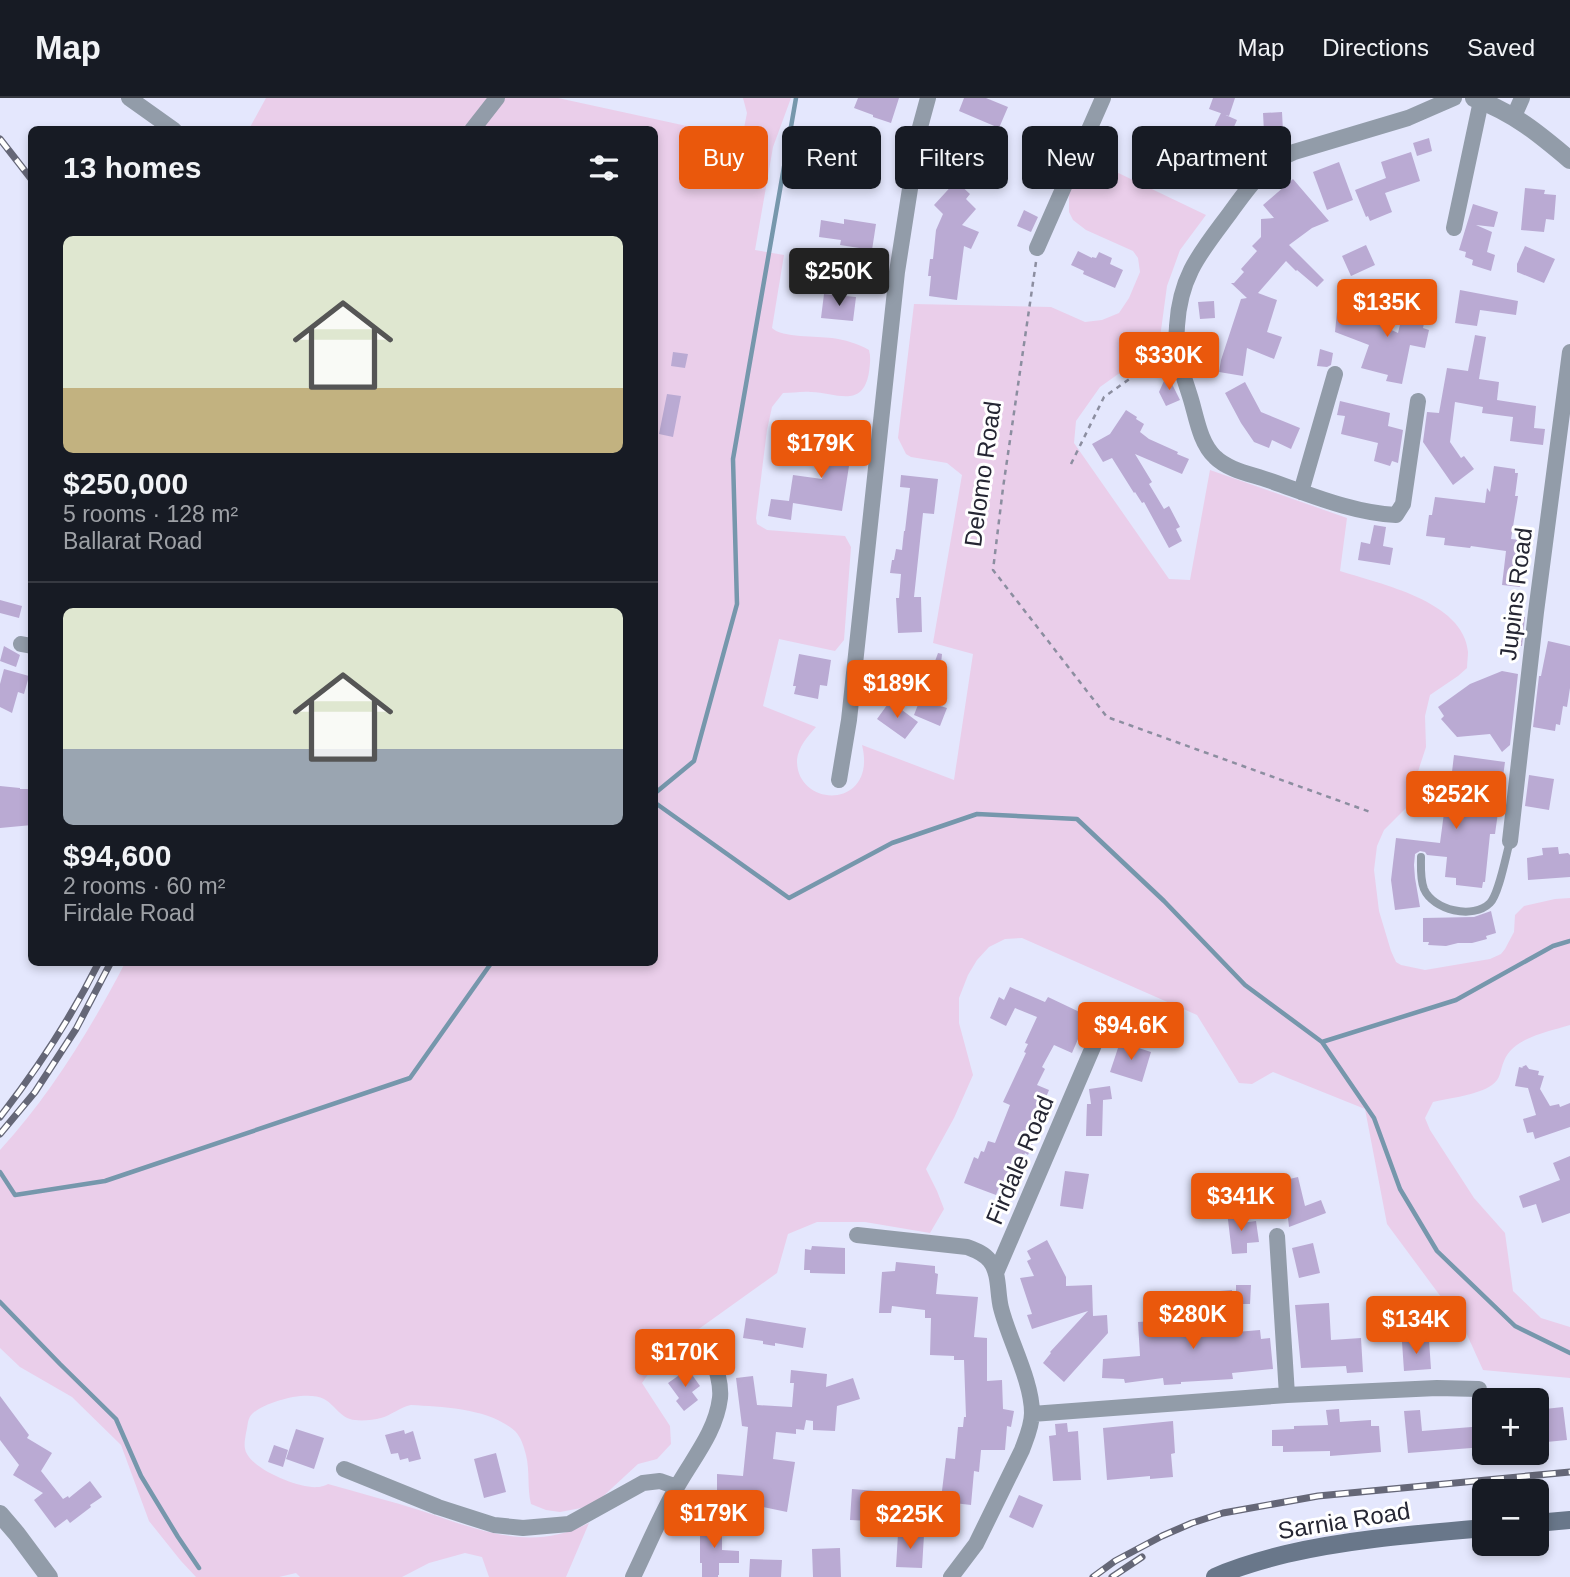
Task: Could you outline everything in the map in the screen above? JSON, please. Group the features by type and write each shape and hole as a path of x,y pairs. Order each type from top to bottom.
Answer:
{"main road":[{"path":"1549,1522 1570,1520"},
{"name":"Sarnia Road","path":"1215,1577 1265,1559 1311,1548 1358,1540 1472,1529"}],"street":[{"path":"129,98 168,126"},
{"path":"475,126 497,98"},
{"path":"839,780 849,720 897,272 919,131 928,98"},
{"path":"1037,248 1103,98"},
{"path":"1418,401 1403,504 1395,515 1379,514 1330,502 1229,466 1215,457 1200,429 1176,346 1180,303 1191,268 1258,176 1280,158 1408,118 1454,98"},
{"path":"1514,116 1522,98"},
{"path":"1454,228 1477,99 1514,116 1570,160"},
{"name":"Jupins Road","path":"1510,841 1570,352"},
{"path":"1301,492 1335,374"},
{"name":"Firdale Road","path":"996,1273 1102,1026"},
{"name":"Firdale Road","path":"857,1235 967,1247 980,1252 990,1261 996,1273"},
{"path":"1277,1236 1287,1395"},
{"path":"951,1577 976,1544 1022,1450 1032,1414 1026,1380 1002,1314 996,1273"},
{"path":"633,1577 677,1487 711,1431 717,1413 721,1395 719,1380 707,1341"},
{"path":"1032,1414 1287,1395 1472,1389"},
{"path":"344,1469 438,1507 494,1525 523,1528 569,1524 643,1483 660,1481 677,1487"},
{"path":"0,1514 49,1577"}],"lane":[{"path":"1421,857 1424,888 1430,898 1455,911 1480,909 1490,903 1495,895 1510,841"}],"path":[{"name":"Delomo Road","path":"1037,248 993,570 1107,717 1373,813"},
{"path":"1071,464 1104,397 1176,346"}],"shaded area":[{"path":"266,98 558,98 687,126 679,126 679,189 766,189 755,250 784,255 772,328 791,335 851,342 869,350 870,358 866,384 855,395 783,393 772,407 756,518 757,524 767,530 845,536 851,547 844,640 835,651 779,639 763,706 816,727 801,746 797,760 800,776 809,787 821,794 835,795 848,791 858,782 864,766 862,745 954,780 973,654 933,643 962,475 947,463 911,457 906,454 898,438 914,304 1051,307 1085,322 1102,320 1119,313 1129,298 1140,272 1138,258 1133,251 1086,230 1073,220 1069,212 1070,189 1118,189 1118,173 1132,180 1132,189 1152,189 1206,215 1180,250 1167,286 1159,345 1100,387 1076,421 1074,443 1169,579 1190,580 1210,470 1347,518 1340,571 1418,597 1452,620 1463,634 1468,652 1467,668 1430,695 1425,716 1426,747 1406,808 1384,830 1377,846 1374,870 1379,911 1396,962 1425,970 1490,959 1501,954 1514,932 1515,915 1524,906 1570,898 1570,1025 1542,1033 1515,1046 1504,1061 1495,1083 1472,1094 1433,1102 1425,1118 1474,1198 1505,1233 1513,1291 1541,1318 1570,1327 1570,1378 1483,1370 1464,1328 1387,1224 1365,1109 1273,1072 1252,1084 1239,1083 1197,1015 1022,938 1005,939 989,947 968,975 959,998 959,1023 973,1075 954,1118 926,1169 944,1209 930,1233 865,1222 817,1222 788,1234 777,1273 661,1356 642,1383 670,1426 671,1444 657,1459 638,1464 598,1501 560,1512 531,1504 527,1461 519,1436 504,1423 479,1413 411,1405 381,1418 355,1420 346,1417 324,1399 298,1396 278,1401 250,1417 245,1444 247,1454 259,1467 290,1482 310,1487 328,1484 505,1535 546,1536 568,1532 589,1523 566,1577 489,1577 482,1557 465,1553 429,1563 402,1577 300,1577 296,1573 279,1577 196,1577 149,1521 121,1445 72,1397 20,1367 0,1348 0,1150 36,1107 68,1061 123,966 658,966 658,126 251,126"},
{"path":"743,98 791,98 773,147 768,176 768,126 744,126 747,113"}],"building":[{"path":"858,98 899,98 891,123 854,108"},
{"path":"964,98 986,98 1008,107 1000,126 959,111"},
{"path":"1213,98 1235,98 1229,116 1209,109"},
{"path":"1282,112 1283,126 1264,126 1263,113"},
{"path":"1221,113 1237,120 1234,126 1215,126"},
{"path":"1429,138 1432,151 1417,156 1413,143"},
{"path":"1411,152 1420,181 1385,193 1392,212 1370,221 1355,190 1386,178 1381,162"},
{"path":"1339,162 1353,200 1327,210 1313,172"},
{"path":"1293,179 1329,221 1312,228 1289,245 1324,280 1317,287 1286,261 1258,293 1277,300 1267,332 1282,337 1274,359 1247,348 1243,376 1219,372 1241,299 1247,298 1231,283 1244,272 1241,269 1257,251 1252,246 1261,237 1261,219 1274,218 1263,205 1281,189 1291,189"},
{"path":"1525,188 1545,190 1544,194 1556,195 1554,220 1546,219 1544,232 1521,230"},
{"path":"949,189 965,189 970,194 966,199 976,209 962,225 979,232 971,249 964,246 957,300 929,296 930,259 933,259 936,230 943,214 934,205"},
{"path":"1473,204 1498,212 1494,227 1476,225 1492,232 1487,252 1495,255 1491,271 1472,265 1473,260 1465,257 1466,252 1459,250"},
{"path":"1024,210 1038,217 1031,232 1017,226"},
{"path":"844,219 876,224 872,250 840,245 841,240 819,237 821,220 844,224"},
{"path":"1366,245 1375,265 1351,276 1342,256"},
{"path":"1525,246 1555,259 1544,283 1517,272 1517,264"},
{"path":"1078,251 1092,258 1096,258 1099,252 1112,258 1110,264 1123,270 1115,288 1083,274 1084,271 1071,265"},
{"path":"1460,290 1518,301 1516,315 1480,310 1477,326 1455,323"},
{"path":"824,294 856,297 853,321 821,318"},
{"path":"1406,300 1428,305 1423,328 1429,330 1425,348 1410,345 1402,384 1386,381 1388,375 1361,368 1369,345 1335,332 1337,312 1358,314 1398,333"},
{"path":"1214,301 1215,318 1200,319 1198,302"},
{"path":"1475,335 1486,337 1479,379 1499,382 1497,400 1536,406 1534,428 1545,429 1543,445 1510,441 1513,417 1482,413 1483,407 1455,402 1450,442 1461,458 1464,456 1474,469 1453,485 1423,442 1427,412 1439,413 1447,368 1468,371"},
{"path":"1320,349 1333,353 1331,365 1317,366"},
{"path":"673,352 688,354 685,368 671,366"},
{"path":"1167,374 1180,400 1166,406 1159,392"},
{"path":"1245,382 1261,412 1300,428 1291,449 1272,440 1269,448 1254,442 1225,393"},
{"path":"667,394 681,396 673,437 659,434"},
{"path":"1340,401 1390,413 1388,426 1403,430 1398,463 1392,461 1390,466 1374,461 1378,443 1341,434 1345,416 1337,415"},
{"path":"1126,410 1144,424 1140,432 1149,439 1189,459 1182,474 1135,454 1164,509 1169,506 1180,527 1176,529 1182,541 1169,548 1144,502 1134,493 1112,458 1103,462 1092,444 1110,434"},
{"path":"792,432 804,435 798,459 786,456"},
{"path":"826,433 855,435 852,466 849,466 842,511 793,503 791,520 768,516 771,499 789,501 793,475 822,479"},
{"path":"1494,466 1515,469 1515,473 1518,473 1515,496 1518,496 1511,539 1521,540 1518,561 1523,562 1520,587 1502,585 1506,551 1444,545 1445,538 1426,536 1435,497 1485,503 1487,488 1490,492"},
{"path":"901,475 938,479 934,514 923,513 914,597 921,597 922,632 898,633 896,598 899,598 901,574 890,573 896,549 902,550 910,488 900,487"},
{"path":"1374,525 1386,527 1383,546 1393,548 1390,565 1358,560 1361,542 1370,544"},
{"path":"0,600 22,606 19,618 0,613"},
{"path":"1509,615 1525,617 1522,646 1506,644"},
{"path":"1548,641 1570,646 1567,707 1563,706 1560,725 1556,724 1555,731 1533,727 1539,676"},
{"path":"4,646 20,655 16,667 0,661"},
{"path":"938,653 942,654 937,705 947,708 940,726 914,715 926,684 916,683 917,669 920,669 920,662 934,664"},
{"path":"799,654 831,660 827,686 820,685 818,699 794,694"},
{"path":"4,669 28,676 24,694 18,692 12,713 0,707 0,684"},
{"path":"1502,671 1518,674 1510,745 1502,752 1490,734 1457,737 1441,719 1444,716 1438,707 1470,684"},
{"path":"890,701 918,722 905,739 877,719"},
{"path":"1454,755 1505,762 1495,834 1490,834 1485,882 1482,888 1456,885 1456,878 1445,877 1447,857 1427,855 1420,851 1415,854 1414,865 1420,907 1395,910 1391,880 1396,838 1440,843 1444,813 1447,814"},
{"path":"1529,775 1554,779 1549,810 1525,806"},
{"path":"0,786 28,789 28,825 0,828"},
{"path":"1558,847 1559,854 1570,855 1570,877 1528,880 1527,858 1543,855 1542,848"},
{"path":"1491,911 1496,933 1486,936 1487,939 1446,946 1423,942 1423,918 1474,917"},
{"path":"1010,987 1045,1002 1048,997 1088,1016 1072,1053 1054,1045 1042,1067 1045,1069 1037,1085 1049,1090 1033,1129 1038,1131 1028,1155 1025,1153 1010,1191 999,1187 996,1195 964,1183 974,1157 978,1159 988,1141 995,1143 1010,1105 1003,1102 1026,1053 1024,1052 1028,1044 1025,1043 1037,1017 1015,1008 1006,1026 990,1018 999,997 1004,1000"},
{"path":"1120,1042 1151,1052 1142,1082 1110,1072"},
{"path":"1526,1065 1529,1069 1539,1071 1538,1075 1544,1076 1540,1089 1550,1106 1559,1104 1560,1107 1570,1103 1570,1127 1535,1139 1533,1132 1527,1133 1523,1119 1536,1115 1528,1088 1515,1086 1519,1067"},
{"path":"1110,1086 1112,1099 1103,1100 1102,1136 1086,1136 1087,1104 1091,1104 1089,1089"},
{"path":"1570,1156 1570,1213 1542,1223 1536,1204 1523,1208 1519,1196 1560,1180 1553,1163"},
{"path":"1065,1171 1089,1174 1083,1209 1060,1206"},
{"path":"1298,1177 1305,1206 1321,1200 1326,1213 1289,1227 1287,1210 1279,1212 1272,1183"},
{"path":"1239,1210 1241,1223 1256,1221 1259,1242 1247,1243 1247,1253 1232,1254 1227,1211"},
{"path":"1047,1240 1066,1277 1066,1286 1092,1285 1093,1316 1107,1315 1108,1333 1064,1382 1043,1363 1088,1311 1032,1329 1027,1315 1032,1314 1020,1278 1034,1276 1027,1261 1031,1259 1027,1251"},
{"path":"1313,1243 1320,1273 1299,1278 1292,1248"},
{"path":"812,1246 845,1248 845,1274 810,1273 810,1270 804,1270 805,1249 811,1250"},
{"path":"896,1262 935,1266 935,1273 938,1274 936,1294 978,1297 974,1337 987,1338 987,1381 1002,1380 1003,1409 1014,1411 1011,1427 1007,1426 1005,1450 981,1450 979,1472 974,1471 971,1505 954,1503 952,1525 915,1521 916,1509 872,1506 871,1521 850,1520 852,1489 941,1499 946,1458 955,1459 958,1427 963,1427 966,1417 964,1360 954,1360 954,1356 930,1355 931,1318 925,1318 925,1310 892,1306 891,1313 879,1313 882,1272 895,1271"},
{"path":"1236,1285 1251,1285 1250,1304 1236,1304"},
{"path":"1232,1290 1236,1332 1260,1330 1261,1339 1270,1338 1273,1369 1232,1373 1233,1379 1164,1385 1163,1378 1125,1383 1124,1379 1102,1378 1103,1359 1140,1356 1138,1322 1194,1318 1195,1323 1223,1320 1220,1291"},
{"path":"1329,1303 1331,1340 1361,1338 1363,1372 1347,1373 1346,1366 1301,1368 1295,1305"},
{"path":"746,1318 806,1328 803,1348 775,1343 775,1346 763,1344 763,1341 743,1338"},
{"path":"1429,1340 1431,1369 1404,1371 1402,1342"},
{"path":"688,1369 700,1386 692,1392 698,1400 684,1411 676,1401 679,1398 668,1383"},
{"path":"791,1370 827,1374 826,1387 853,1378 860,1399 837,1406 835,1431 813,1430 813,1421 806,1420 804,1430 796,1429 796,1434 776,1432 773,1459 795,1462 787,1512 763,1507 763,1512 717,1512 717,1474 743,1476 748,1427 742,1426 736,1378 753,1376 757,1405 792,1407 794,1383 790,1383"},
{"path":"0,1396 29,1435 27,1438 52,1453 41,1471 63,1499 68,1496 69,1498 90,1481 102,1497 70,1523 67,1519 55,1528 34,1500 43,1493 13,1475 19,1465 0,1440"},
{"path":"1563,1407 1567,1440 1549,1442 1549,1409"},
{"path":"1339,1409 1340,1422 1371,1420 1371,1426 1379,1426 1381,1452 1330,1456 1330,1451 1283,1452 1283,1446 1272,1446 1272,1430 1328,1425 1326,1410"},
{"path":"1420,1410 1422,1431 1472,1427 1472,1448 1408,1453 1404,1411"},
{"path":"1173,1421 1173,1477 1107,1480 1103,1428"},
{"path":"1067,1423 1068,1432 1078,1431 1081,1480 1053,1481 1049,1436 1056,1435 1055,1424"},
{"path":"296,1429 324,1438 314,1469 286,1459"},
{"path":"404,1430 405,1434 413,1431 421,1459 409,1462 408,1458 400,1460 398,1453 391,1454 385,1435"},
{"path":"274,1445 288,1450 283,1467 268,1462"},
{"path":"496,1453 506,1492 484,1498 474,1459"},
{"path":"1019,1495 1043,1505 1033,1528 1009,1517"},
{"path":"700,1522 722,1522 722,1550 739,1551 739,1563 719,1563 718,1577 702,1577"},
{"path":"898,1534 924,1535 922,1568 896,1567"},
{"path":"840,1548 841,1577 813,1577 812,1549"},
{"path":"750,1559 782,1560 781,1577 749,1577"}],"waterway":[{"path":"658,791 694,761 737,604 733,459 796,98"},
{"path":"658,805 789,898 892,843 977,814 1077,819 1164,901 1245,985 1322,1042 1456,1000 1553,946 1570,941"},
{"path":"0,1172 15,1195 105,1181 410,1078 489,966"},
{"path":"1322,1042 1374,1118 1400,1189 1437,1251 1515,1326 1570,1353"},
{"path":"0,1302 116,1419 141,1476 199,1568"}],"railway":[{"path":"0,139 28,175"},
{"path":"0,1117 53,1042 97,966"},
{"path":"0,1134 35,1092 76,1029 109,966"},
{"path":"1093,1577 1115,1561 1162,1536 1223,1513 1318,1496 1570,1472"},
{"path":"1112,1577 1142,1557"}]}
